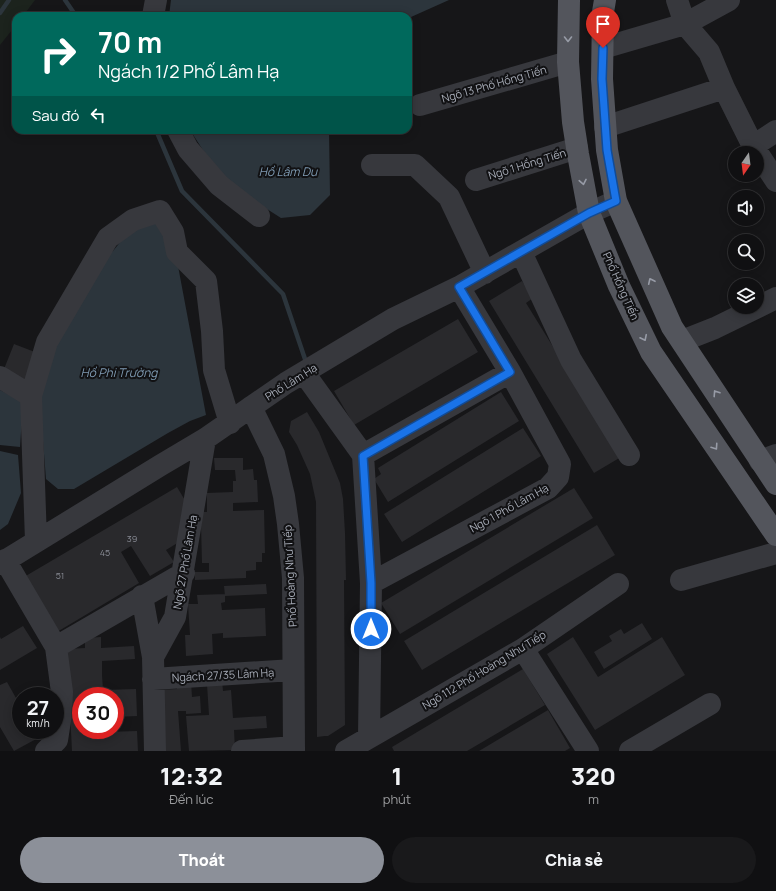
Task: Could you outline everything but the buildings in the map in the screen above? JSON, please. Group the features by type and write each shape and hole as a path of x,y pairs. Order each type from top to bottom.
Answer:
{"main road":[{"name":"Phố Hồng Tiến","path":"569,0 568,62 577,148 589,213 619,286 651,352 776,535"},
{"path":"605,0 603,12 602,79 607,150 616,201 669,320 682,341 768,458 776,484"}],"street":[{"path":"154,12 156,0"},
{"path":"677,0 685,24 709,52 724,88 753,146 776,131"},
{"path":"603,48 685,24 729,0"},
{"name":"Ngõ 13 Phố Hồng Tiến","path":"420,105 568,62"},
{"path":"605,127 724,88"},
{"path":"180,134 188,149 219,185 259,216"},
{"name":"Ngõ 1 Hồng Tiến","path":"476,180 577,148"},
{"path":"764,163 776,181"},
{"path":"372,165 415,165 449,197 485,272"},
{"name":"Phố Lâm Hạ","path":"2,562 205,439 286,383 393,319 459,287 589,213 616,201"},
{"path":"36,541 31,396 47,342 108,238 133,220 160,211 173,232 177,252 206,281 212,331 214,370 230,423"},
{"path":"522,252 571,360 629,456"},
{"name":"Ngõ 1 Phố Lâm Hạ","path":"371,583 548,488 558,478 560,464 510,372 459,287"},
{"path":"682,341 715,328 776,298"},
{"path":"363,456 510,372"},
{"path":"304,373 363,456 371,583 369,737"},
{"path":"0,377 31,396"},
{"name":"Phố Hoàng Như Tiếp","path":"251,407 274,454 284,496 293,578 294,749"},
{"name":"Ngõ 27 Phố Lâm Hạ","path":"155,751 153,657 175,617 184,572 205,439"},
{"path":"681,580 776,553"},
{"path":"2,562 56,647 62,692 61,714 57,740 46,751"},
{"path":"56,647 184,572"},
{"name":"Ngõ 112 Phố Hoàng Như Tiếp","path":"346,751 523,650 618,584"},
{"path":"142,596 153,657"},
{"path":"523,650 588,751"},
{"name":"Ngách 27/35 Lâm Hạ","path":"153,679 293,670"},
{"path":"630,751 710,704"},
{"path":"242,751 294,749"}],"shaded area":[{"path":"0,0 35,0 26,12 12,12 12,30 0,45"}],"water":[{"path":"171,0 449,0 412,17 412,12 170,12"},
{"name":"Hồ Lâm Du","path":"193,134 329,134 330,195 310,215 281,218 223,181"},
{"name":"Hồ Phi Trường","path":"156,216 172,234 206,415 190,421 168,433 74,489 58,489 46,479 38,378 99,263 113,251 134,225"},
{"path":"0,390 23,402 20,447 0,445"},
{"path":"0,451 18,455 21,493 8,524 0,530"}],"waterway":[{"path":"0,13 9,0"},
{"path":"65,0 73,12"},
{"path":"158,134 182,191 283,294 306,362"}],"route":[{"path":"371,629 371,583 363,456 510,372 459,287 589,213 616,201 607,150 605,127 602,79 603,48"}]}
